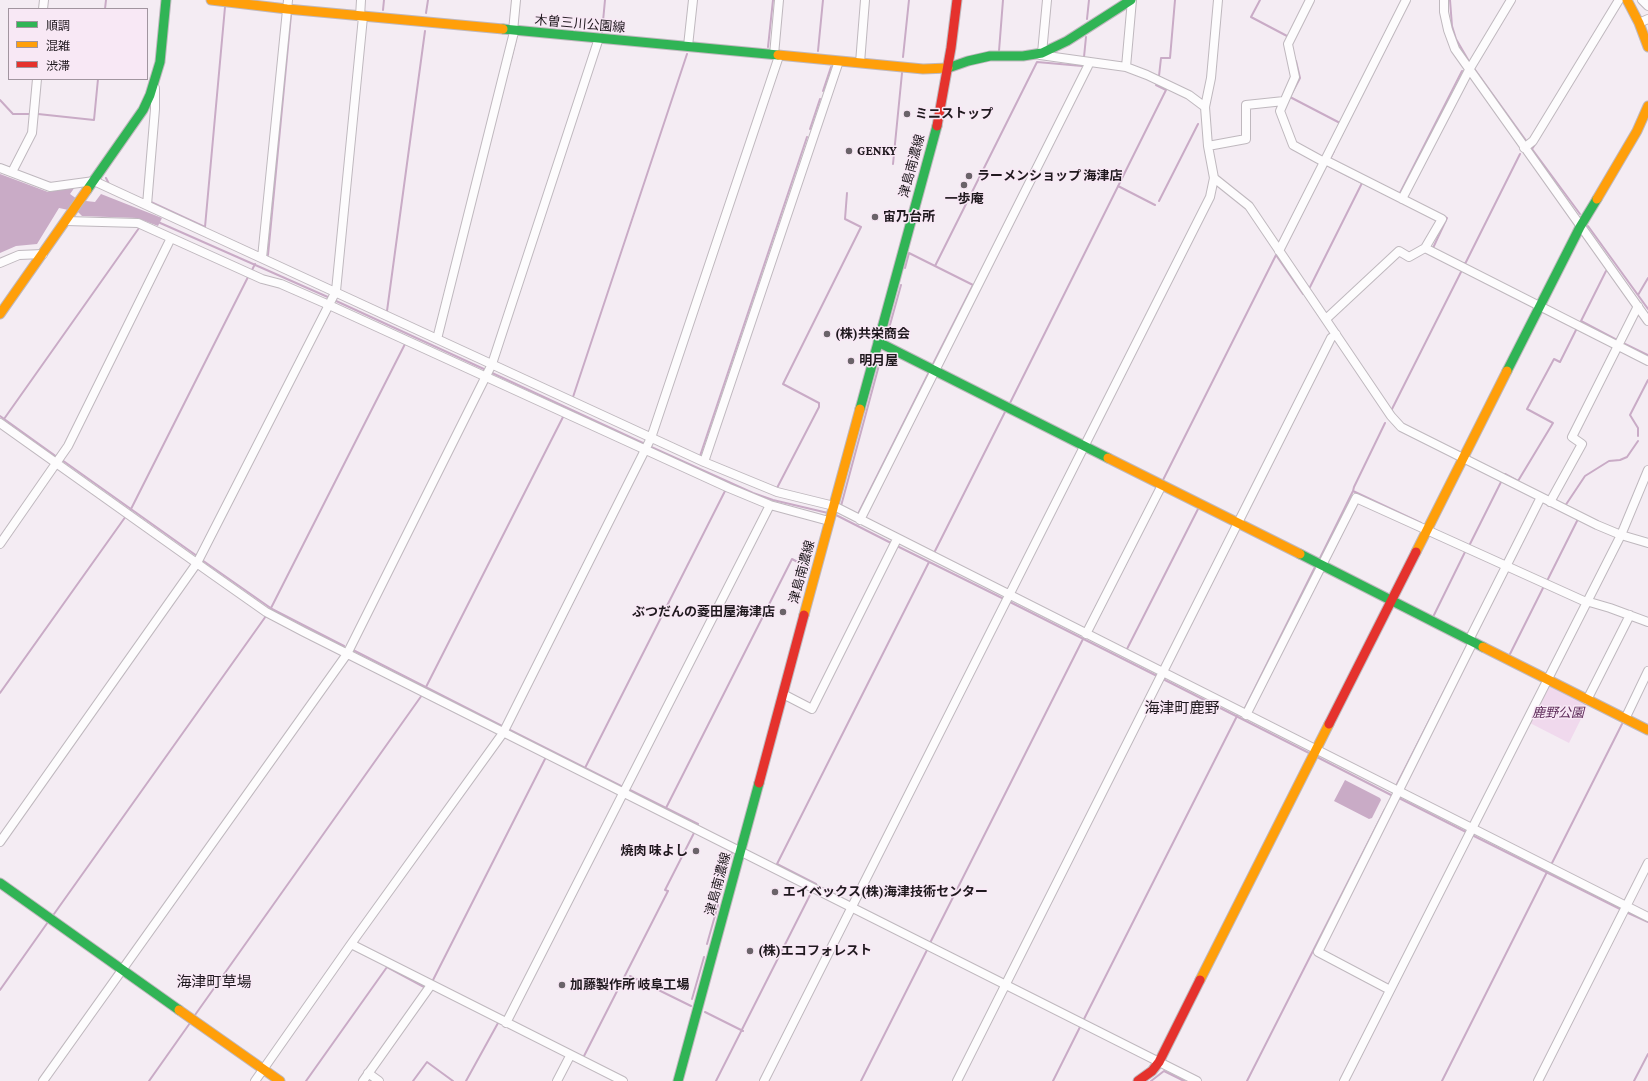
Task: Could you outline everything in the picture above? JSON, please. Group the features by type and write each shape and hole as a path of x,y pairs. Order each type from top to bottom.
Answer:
{"street":[{"path":"0,314 140,116 160,62 166,0"},
{"name":"木曽三川公園線","path":"211,0 287,5 361,17 688,46 928,70 948,68 968,61 990,56 1023,56 1039,54 1067,41 1132,0"},
{"path":"0,842 197,563 335,293 361,17 361,0"},
{"path":"437,339 514,31 516,0"},
{"path":"688,46 693,0"},
{"path":"255,1081 351,944 503,733 646,449 651,438 776,55 779,0"},
{"path":"860,63 865,0"},
{"name":"津島南濃線","path":"678,1081 940,114 957,0"},
{"path":"1047,0 1039,54 1126,67 1147,75 1189,95 1204,106"},
{"path":"1126,67 1132,0"},
{"path":"764,1081 1210,197 1214,178 1208,146 1204,106 1211,78 1218,0"},
{"path":"1310,0 1288,44 1295,77 1280,111 1293,145 1442,219 1425,248 1409,257 1398,251 1326,319"},
{"path":"1279,251 1406,0"},
{"path":"1444,0 1444,12 1448,30 1455,49 1580,227 1648,320"},
{"path":"1402,199 1469,70 1511,0"},
{"path":"1524,148 1533,141 1619,0"},
{"path":"1627,0 1639,23 1648,47"},
{"path":"1642,0 1648,6"},
{"path":"262,258 287,5"},
{"path":"1639,23 1648,18"},
{"path":"43,1081 347,654 491,365 599,38"},
{"path":"704,462 839,62"},
{"path":"860,520 1088,66 1088,62"},
{"path":"12,172 32,133 37,80"},
{"path":"147,205 155,109 154,81"},
{"path":"1208,146 1246,139 1246,105 1284,101"},
{"path":"1138,1081 1152,1071 1159,1062 1580,227 1637,131 1648,109"},
{"path":"0,168 50,188 94,181 704,462 777,492 833,507 860,520 895,542 1007,598 1086,634 1162,676 1244,713 1315,753 1396,795 1625,909 1648,917"},
{"path":"1214,178 1249,206 1391,416 1401,427 1550,502 1621,535 1648,543"},
{"path":"66,221 138,223 262,279 281,284 329,304 729,488 770,505 830,520"},
{"path":"0,544 58,463 68,446 172,238"},
{"path":"1425,248 1648,361"},
{"path":"0,263 19,255 43,254"},
{"path":"1550,502 1582,444 1572,437 1638,306"},
{"path":"957,1081 1331,338 1336,334"},
{"path":"878,342 1648,730"},
{"path":"0,423 266,612 503,733 1197,1081"},
{"path":"1344,1081 1621,535 1648,470"},
{"path":"1086,634 1162,485"},
{"path":"1390,990 1318,952 1541,497"},
{"path":"1244,713 1319,564 1356,498 1429,528 1586,602 1648,622"},
{"path":"506,1023 770,505"},
{"path":"783,694 812,709 895,542"},
{"path":"1587,700 1630,615"},
{"path":"1625,719 1648,671"},
{"path":"1538,1081 1648,863"},
{"path":"0,883 280,1081"},
{"path":"351,944 570,1056 608,1078 623,1081"},
{"path":"363,1081 432,985"},
{"path":"557,1081 570,1056"},
{"path":"368,1073 379,1081"}],"green space":[{"name":"鹿野公園","path":"1547,684 1588,705 1569,743 1528,722"}],"shaded area":[{"path":"0,174 48,192 75,187 70,194 77,199 86,201 95,202 101,194 162,218 158,226 137,218 82,216 78,212 59,208 37,244 16,246 0,253"},
{"path":"1345,780 1380,798 1381,800 1372,818 1369,819 1334,801"}],"waterway":[{"path":"105,8 106,0"},
{"path":"383,10 384,0"},
{"path":"426,13 428,0"},
{"path":"602,32 605,0"},
{"path":"768,47 773,0"},
{"path":"818,51 823,0"},
{"path":"903,57 909,0"},
{"path":"999,51 1003,0"},
{"path":"1087,19 1089,0"},
{"path":"1159,76 1161,58 1170,58 1175,0"},
{"path":"1260,0 1251,17 1287,36"},
{"path":"1450,0 1452,26 1456,39 1470,63"},
{"path":"151,202 205,227 225,7"},
{"path":"268,255 291,15"},
{"path":"387,311 425,31"},
{"path":"1084,57 1086,37"},
{"path":"511,59 516,39"},
{"path":"573,397 687,54"},
{"path":"1296,61 1300,78 1290,97 1340,123"},
{"path":"935,266 1037,62 1082,66"},
{"path":"823,91 831,67"},
{"path":"1473,67 1527,142"},
{"path":"1400,193 1462,71"},
{"path":"893,164 902,73"},
{"path":"38,114 94,120 98,80"},
{"path":"1010,403 1166,90 1156,85 1157,83"},
{"path":"810,129 820,99"},
{"path":"0,100 13,114 31,114"},
{"path":"1159,201 1198,124"},
{"path":"700,456 807,137"},
{"path":"1532,149 1536,143"},
{"path":"1532,149 1580,214"},
{"path":"1330,159 1334,151"},
{"path":"1464,263 1465,264 1520,154"},
{"path":"1310,287 1362,183 1329,166"},
{"path":"106,178 109,184"},
{"path":"1118,186 1155,205"},
{"path":"777,488 819,407 819,403 783,384 861,227 845,219 847,193"},
{"path":"1433,248 1447,218 1444,216"},
{"path":"158,222 330,298"},
{"path":"1588,226 1648,309"},
{"path":"4,419 139,228"},
{"path":"905,268 909,253 973,285 933,364"},
{"path":"1163,480 1276,255 1303,294"},
{"path":"252,270 255,264"},
{"path":"1391,411 1462,270"},
{"path":"1580,323 1606,271"},
{"path":"130,511 248,277"},
{"path":"1638,295 1648,278"},
{"path":"888,332 901,285"},
{"path":"334,300 486,370"},
{"path":"1581,321 1617,340"},
{"path":"1504,475 1505,474 1518,481 1553,423 1527,409 1554,359 1560,362 1577,328"},
{"path":"1623,343 1648,355"},
{"path":"270,610 405,344"},
{"path":"841,506 882,354"},
{"path":"490,372 645,444"},
{"path":"858,514 929,372"},
{"path":"1638,436 1638,428 1630,415 1648,380"},
{"path":"934,553 1005,412"},
{"path":"0,416 57,457"},
{"path":"425,689 563,417"},
{"path":"1353,491 1385,423"},
{"path":"1565,506 1585,476 1609,461 1620,460 1627,457 1638,441"},
{"path":"649,446 753,493 773,500 828,513"},
{"path":"62,460 197,556"},
{"path":"1469,546 1502,480"},
{"path":"585,768 725,491"},
{"path":"1319,560 1353,491 1421,523"},
{"path":"1127,649 1198,509"},
{"path":"836,515 893,544"},
{"path":"0,693 126,516"},
{"path":"1547,581 1578,519"},
{"path":"897,546 1004,599"},
{"path":"1434,615 1465,552"},
{"path":"666,808 792,559 809,568"},
{"path":"202,560 272,609 344,646"},
{"path":"816,884 777,864 929,562"},
{"path":"1244,710 1315,567"},
{"path":"1510,654 1544,586"},
{"path":"1008,601 1157,676"},
{"path":"54,914 266,616"},
{"path":"930,943 1083,639"},
{"path":"1396,786 1467,646"},
{"path":"353,650 502,726"},
{"path":"1161,678 1311,754"},
{"path":"195,1015 422,695"},
{"path":"1083,1021 1237,716"},
{"path":"1551,865 1622,724"},
{"path":"508,729 623,787"},
{"path":"432,982 546,757"},
{"path":"1317,757 1393,796"},
{"path":"630,790 698,824 697,826"},
{"path":"1397,797 1468,833"},
{"path":"1247,1081 1385,809"},
{"path":"584,1056 668,891 665,890 695,831"},
{"path":"1472,835 1622,910"},
{"path":"730,859 732,852"},
{"path":"719,898 727,870"},
{"path":"1442,1081 1547,872"},
{"path":"716,1081 812,891"},
{"path":"707,944 718,905"},
{"path":"1626,912 1648,922"},
{"path":"0,990 48,922"},
{"path":"861,1081 927,950"},
{"path":"692,999 704,957"},
{"path":"306,1081 387,967 424,987 426,985"},
{"path":"630,976 691,1006"},
{"path":"705,1012 743,1031"},
{"path":"149,1081 190,1023"},
{"path":"466,1081 498,1023"},
{"path":"1053,1081 1080,1027"},
{"path":"1634,1081 1648,1054"},
{"path":"413,1081 427,1062 453,1081"},
{"path":"1151,1081 1164,1071 1184,1081"}],"traffic: fast":[{"path":"87,190 143,110 150,95 160,62 166,0"},
{"path":"948,68 968,61 990,56 1023,56 1042,53 1067,41 1131,0"},
{"path":"503,29 778,55"},
{"path":"860,409 937,126"},
{"path":"1507,371 1580,227 1597,199"},
{"path":"878,342 1108,458"},
{"path":"1300,554 1483,647"},
{"path":"678,1081 759,783"},
{"path":"0,883 179,1010"}],"traffic: slow":[{"path":"211,0 287,9 503,29"},
{"path":"1627,0 1639,23 1648,47"},
{"path":"778,55 923,69 948,68"},
{"path":"1597,199 1637,131 1648,106"},
{"path":"0,314 87,190"},
{"path":"1416,552 1507,371"},
{"path":"804,615 860,409"},
{"path":"1108,458 1300,554"},
{"path":"1483,647 1648,730"},
{"path":"1200,980 1329,724"},
{"path":"179,1010 280,1081"}],"traffic: jam":[{"path":"937,126 951,48 957,0"},
{"path":"1329,724 1416,552"},
{"path":"759,783 804,615"},
{"path":"1138,1081 1152,1071 1159,1062 1200,980"}],"place":[{"name":"ミニストップ","path":"907,114"},
{"name":"GENKY","path":"849,151"},
{"name":"ラーメンショップ 海津店","path":"969,176"},
{"name":"一歩庵","path":"964,185"},
{"name":"宙乃台所","path":"875,217"},
{"name":"(株)共栄商会","path":"827,334"},
{"name":"明月屋","path":"851,361"},
{"name":"ぶつだんの菱田屋海津店","path":"783,612"},
{"name":"焼肉 味よし","path":"696,851"},
{"name":"エイベックス(株)海津技術センター","path":"775,892"},
{"name":"(株)エコフォレスト","path":"750,951"},
{"name":"加藤製作所 岐阜工場","path":"562,985"}],"district":[{"name":"海津町鹿野","path":"1182,708"},
{"name":"海津町草場","path":"214,982"}]}
